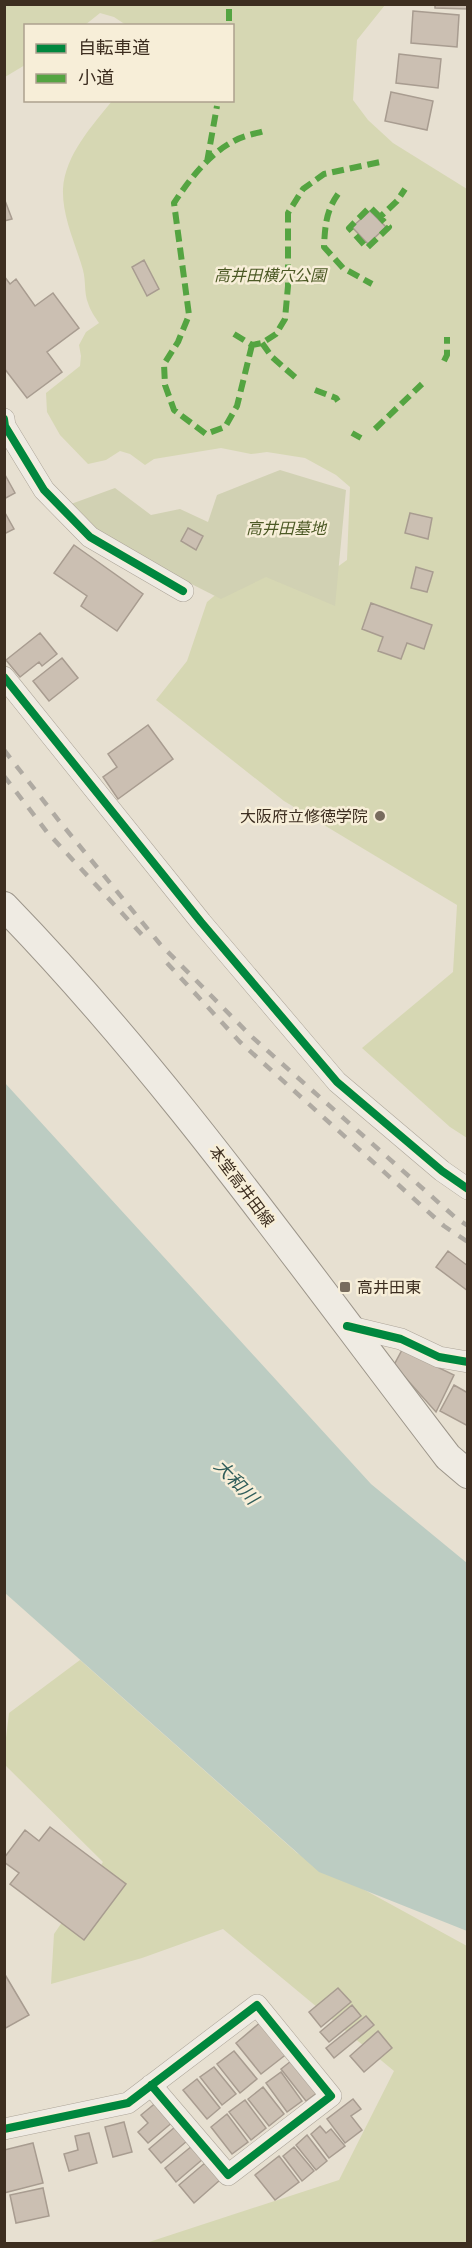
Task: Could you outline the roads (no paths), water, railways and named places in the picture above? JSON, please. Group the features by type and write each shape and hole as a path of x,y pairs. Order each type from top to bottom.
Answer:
{"main road":[{"name":"本堂高井田線","path":"4,906 50,954 197,1126 448,1457 468,1474"}],"street":[{"path":"4,420 5,426 44,490 90,537 183,591"},
{"path":"4,677 201,922 337,1082 423,1156 468,1190"},
{"path":"347,1326 401,1339 440,1357 468,1362"},
{"path":"4,2129 128,2103 151,2085 257,2005 331,2096 228,2175 151,2085"}],"water":[{"name":"大和川","path":"5,1083 371,1484 467,1563 467,1931 319,1872 5,1593"}],"railway":[{"path":"4,750 160,944 252,1037 456,1218 468,1226"},
{"path":"4,776 47,832 145,938"},
{"path":"167,963 240,1042 444,1226 468,1242"}],"place":[{"name":"大阪府立修徳学院","path":"380,816"},
{"name":"高井田東","path":"345,1287"}],"park label":[{"name":"高井田横穴公園","path":"270,275"},
{"name":"高井田墓地","path":"286,528"}]}
